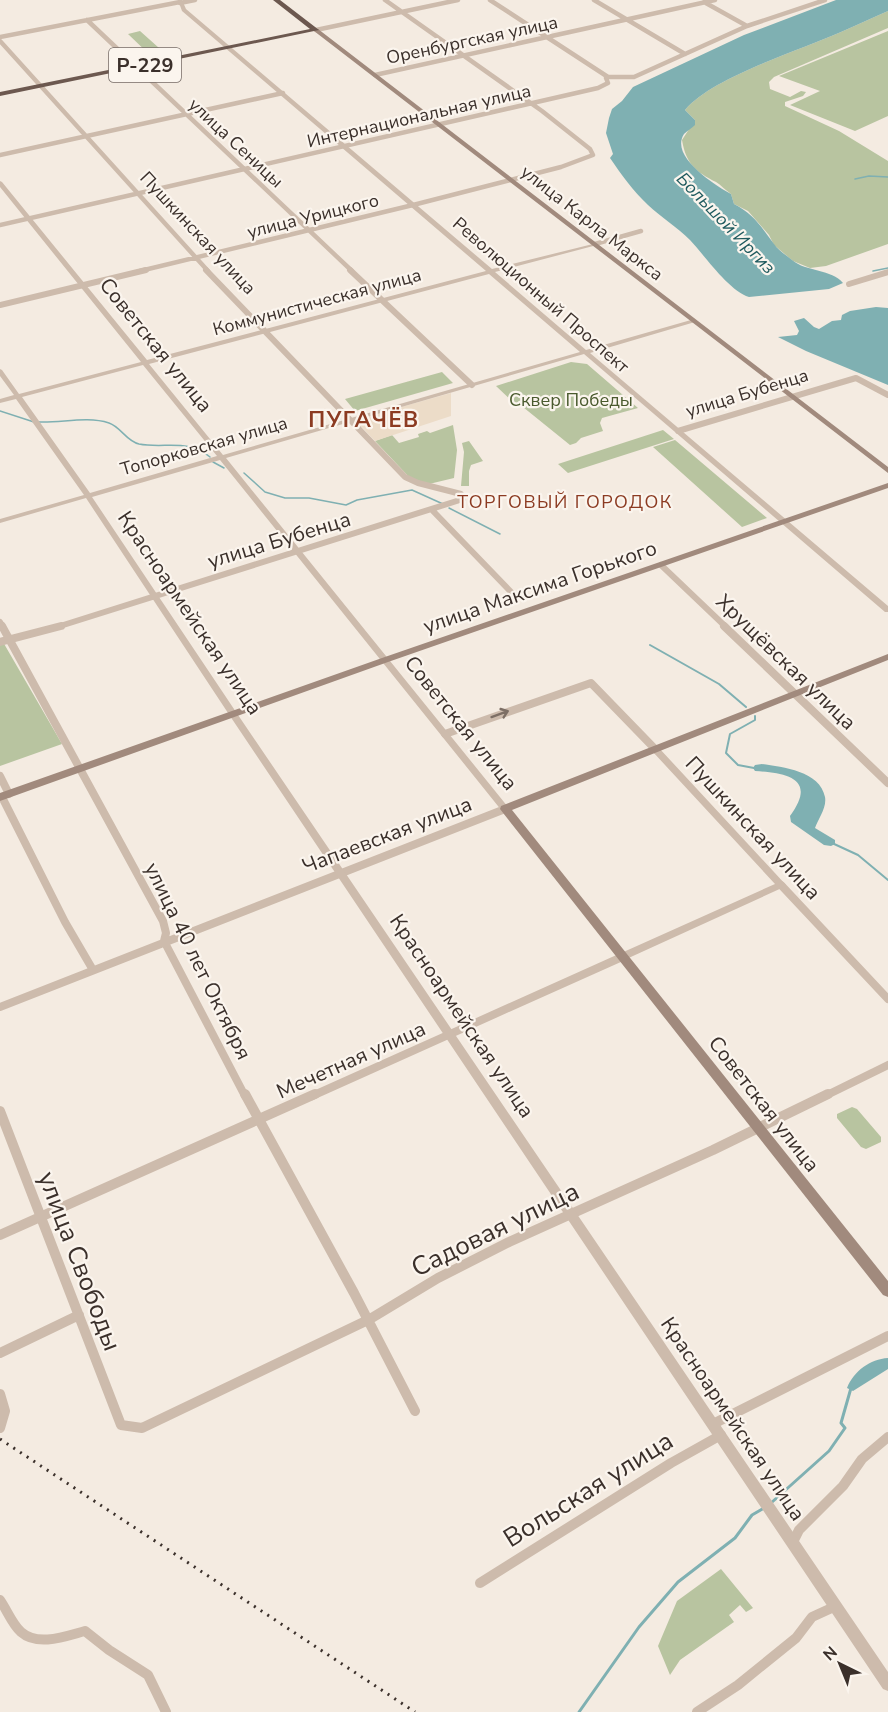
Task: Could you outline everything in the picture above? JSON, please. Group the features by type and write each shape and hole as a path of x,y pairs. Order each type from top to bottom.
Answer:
{"highway":[{"name":"улица Карла Маркса","path":"276,0 316,30"},
{"name":"Р-229","path":"0,94 316,30"}],"main road":[{"name":"улица Карла Маркса","path":"316,30 888,471"},
{"name":"улица Максима Горького","path":"4,796 78,768 888,485"},
{"name":"Чапаевская улица","path":"505,809 888,657"},
{"name":"Советская улица","path":"505,809 888,1291"}],"street":[{"path":"0,39 195,0"},
{"path":"385,0 531,103"},
{"path":"316,30 458,0"},
{"path":"490,0 608,77"},
{"path":"594,0 685,54"},
{"name":"Оренбургская улица","path":"375,75 702,1 715,0"},
{"name":"Интернациональная улица","path":"0,225 598,88 608,83 606,78 608,77 621,79 634,77 747,26 825,0"},
{"path":"702,1 747,26"},
{"name":"Революционный Проспект","path":"180,2 184,10 227,47 888,610"},
{"name":"улица Сеницы","path":"87,20 472,385"},
{"name":"Пушкинская улица","path":"0,39 195,258 405,477 413,482 462,494 463,499"},
{"path":"0,155 283,93"},
{"name":"улица Урицкого","path":"0,305 413,205 592,157 594,153 574,135 531,103"},
{"name":"Советская улица","path":"0,183 505,809"},
{"name":"Коммунистическая улица","path":"0,401 641,231"},
{"path":"849,284 888,272"},
{"name":"Топорковская улица","path":"0,521 693,321"},
{"name":"Красноармейская улица","path":"0,371 88,496 232,714 888,1684"},
{"name":"улица Бубенца","path":"678,431 826,384 856,378 888,395"},
{"name":"улица Бубенца","path":"0,642 57,627 463,499"},
{"path":"432,510 514,595"},
{"name":"Хрущёвская улица","path":"661,565 888,783"},
{"name":"улица 40 лет Октября","path":"0,622 163,921 164,941 198,1009 370,1319 415,1411"},
{"name":"Пушкинская улица","path":"445,734 591,682 888,999"},
{"path":"0,776 4,796 65,922 93,970"},
{"name":"Чапаевская улица","path":"0,1007 505,809"},
{"name":"Мечетная улица","path":"0,1235 451,1035 781,885"},
{"name":"Садовая улица","path":"122,1425 142,1428 370,1319 402,1298 572,1214 761,1129 888,1065"},
{"name":"улица Свободы","path":"0,1111 122,1425"},
{"path":"0,1353 79,1315"},
{"path":"713,1424 888,1336"},
{"path":"0,1394 5,1402 6,1416 0,1428"},
{"name":"Вольская улица","path":"480,1583 661,1469 721,1435"},
{"path":"790,1538 843,1486 862,1460 888,1437"},
{"path":"0,1600 20,1631 34,1640 85,1631 109,1650 148,1675 166,1712"},
{"path":"697,1712 738,1685 780,1651 807,1626 812,1617 836,1606"}],"green space":[{"path":"888,11 888,28 774,77 769,82 770,89 790,97 801,91 806,92 803,96 785,102 785,106 839,131 888,161 888,244 826,266 810,268 793,261 774,245 769,235 748,211 734,204 731,194 718,183 703,175 689,161 682,140 695,120 685,110 715,86 758,65"},
{"path":"140,31 168,56 152,57 128,34"},
{"path":"888,31 888,116 855,131 790,105 820,91 779,76"},
{"name":"Сквер Победы","path":"571,362 587,364 638,408 602,418 600,423 603,431 581,438 570,445 518,403 513,402 496,386"},
{"path":"442,372 453,383 355,411 345,399"},
{"path":"453,425 457,450 454,478 429,484 410,478 375,441 392,435 399,443 419,437 418,434 427,431 430,433"},
{"path":"663,430 674,439 568,473 558,464"},
{"path":"675,440 767,518 742,527 653,447"},
{"path":"469,441 483,461 471,465 469,486 461,486 464,452 462,443"},
{"path":"3,642 62,744 0,766 0,643"},
{"path":"852,1107 857,1109 881,1137 881,1142 866,1149 861,1147 837,1118 837,1114"},
{"path":"721,1569 753,1608 746,1612 740,1605 729,1615 734,1622 680,1660 670,1675 658,1646 677,1601"}],"shaded area":[{"path":"451,393 451,416 375,441 355,420"}],"water":[{"name":"Большой Иргиз","path":"836,0 888,0 888,11 758,65 715,86 685,110 695,120 695,125 684,134 681,143 683,152 697,170 731,194 734,204 752,217 782,252 798,264 832,275 843,283 829,289 749,297 725,281 690,240 637,194 610,158 613,154 606,133 609,118 612,109 633,87 744,35"},
{"path":"876,307 888,308 888,385 778,337 797,335 799,331 794,321 804,318 819,329 832,321 841,320 842,315 850,311"},
{"path":"762,764 800,772 816,781 822,788 825,801 824,809 815,828 835,840 835,844 824,845 791,822 790,816 801,793 799,786 795,780 787,776 755,771 753,768 755,765"},
{"path":"888,1358 888,1369 853,1391 847,1388 863,1367"}],"waterway":[{"path":"855,179 869,176 888,177"},
{"path":"873,271 888,268"},
{"path":"0,411 34,422"},
{"path":"39,422 101,421 113,425 139,444 184,446 202,451 210,457"},
{"path":"213,462 224,468"},
{"path":"244,473 265,492 285,498 309,498 346,505 357,500 412,490 443,504"},
{"path":"449,508 500,534"},
{"path":"650,645 719,684 746,707"},
{"path":"754,768 738,765 726,753 730,734 755,720 755,716"},
{"path":"832,843 858,855 888,880"},
{"path":"771,1503 829,1451 845,1428 841,1423 851,1388"},
{"path":"579,1712 639,1627 678,1582 735,1538 752,1515 764,1508"}],"railway":[{"path":"0,1439 415,1712"}],"district":[{"name":"ПУГАЧЁВ","path":"364,419"},
{"name":"ТОРГОВЫЙ ГОРОДОК","path":"565,502"}]}
